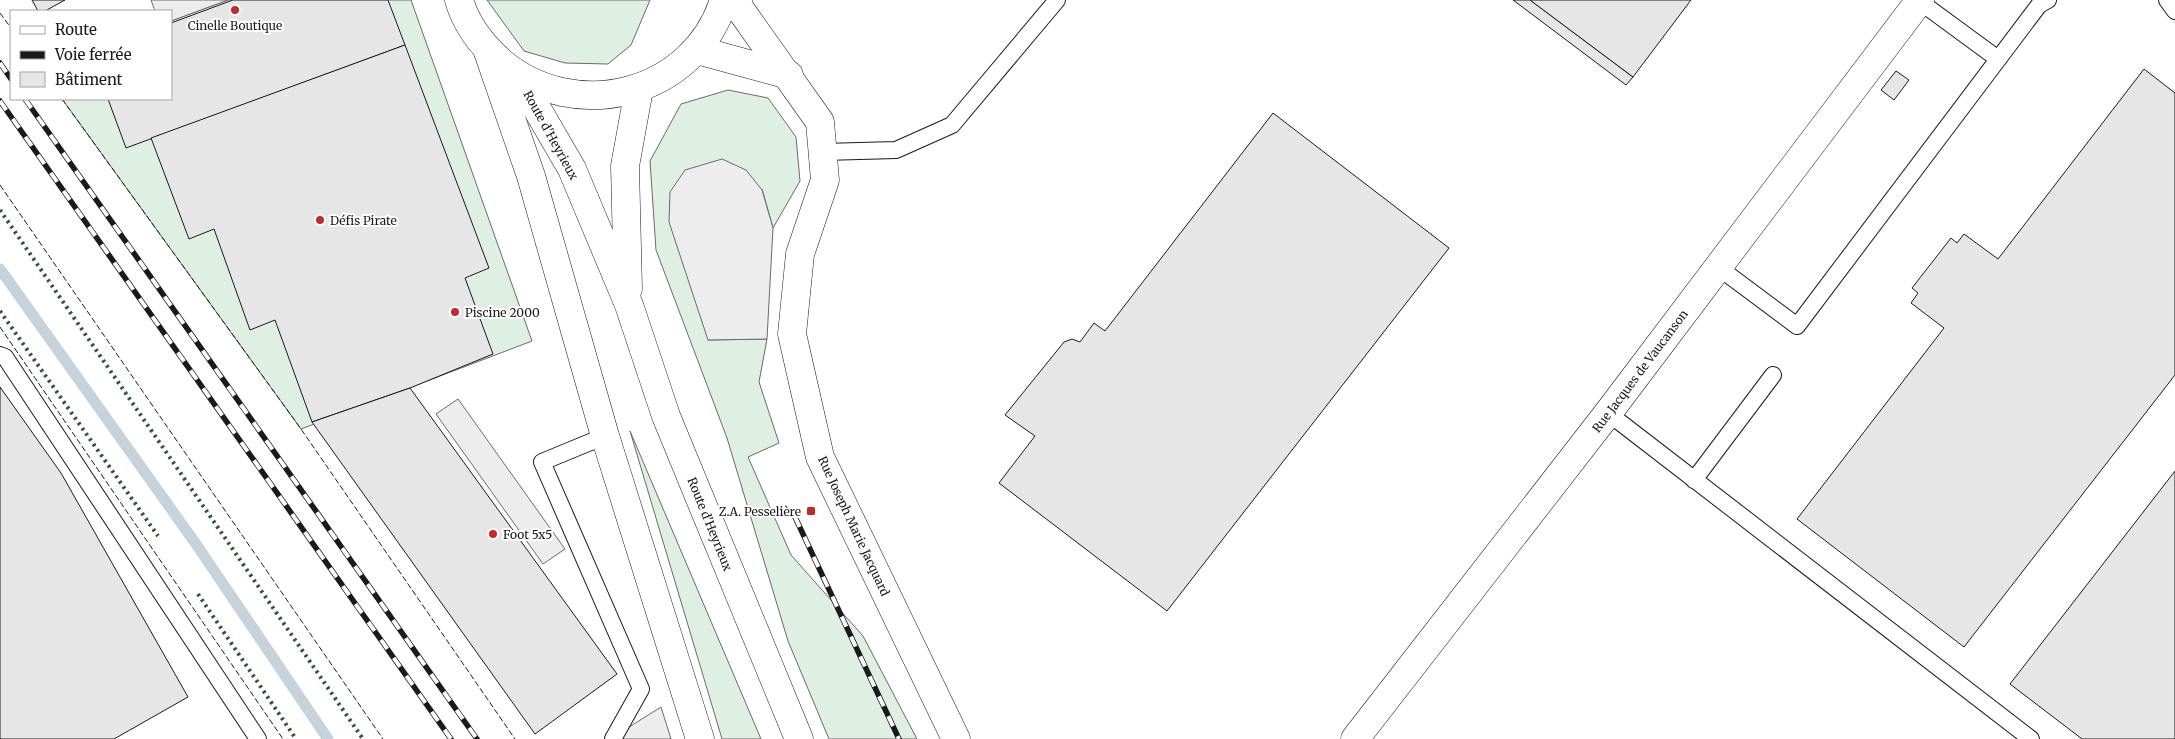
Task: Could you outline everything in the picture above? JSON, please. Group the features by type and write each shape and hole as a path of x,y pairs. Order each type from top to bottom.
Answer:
{"street":[{"path":"459,0 463,13 487,49 532,176 605,436 700,739"},
{"path":"487,49 518,76 557,92 599,96 639,89 670,73 697,50 719,17 724,0"},
{"name":"Rue Joseph Marie Jacquard","path":"737,0 740,9 789,75 820,122 825,180 800,254 792,334 820,456 956,739"},
{"name":"Rue Jacques de Vaucanson","path":"1356,739 1608,413 1920,1"},
{"path":"697,50 789,75"},
{"name":"Route d'Heyrieux","path":"518,76 572,170 629,305 666,416 799,739"},
{"name":"Route d'Heyrieux","path":"629,305 625,166 639,89"}],"lane":[{"path":"823,152 896,150 952,125 1030,35 1056,0"},
{"path":"1718,267 1797,326 2039,5 2048,0"},
{"path":"2168,0 2175,11"},
{"path":"1920,1 1998,59"},
{"path":"0,354 5,357 258,739"},
{"path":"1694,480 1773,375"},
{"path":"1608,413 2031,739"},
{"path":"605,436 542,462 641,689 613,739"}],"green space":[{"name":"Défis Pirate","path":"228,0 411,0 532,341 301,429 63,100 172,100 172,21"},
{"path":"487,0 650,0 631,45 608,64 565,63 524,51"},
{"path":"728,90 768,98 796,137 800,181 773,228 762,189 708,340 767,339 759,382 779,443 748,457 791,555 863,636 917,739 829,739 788,641 727,438 656,250 650,161 681,104"},
{"path":"630,431 761,739 722,739"}],"shaded area":[{"path":"151,0 228,0 172,21 172,10 155,10"},
{"path":"722,159 746,170 762,190 773,228 767,339 708,340 669,222 670,192 685,170"},
{"path":"458,399 565,549 543,564 436,414"},
{"path":"661,707 671,739 610,739"}],"building":[{"path":"32,0 65,0 47,10 37,10"},
{"path":"233,0 388,0 405,45 126,148 108,100 172,100 172,23"},
{"path":"1513,0 1530,0 1633,77 1626,85"},
{"path":"1530,0 1691,0 1633,77"},
{"name":"Défis Pirate","path":"405,45 489,268 465,278 493,354 410,388 312,422 275,320 250,330 214,229 189,239 151,138"},
{"path":"2144,69 2175,93 2175,375 1964,647 1797,519 1944,328 1911,303 1918,293 1912,288 1951,238 1957,243 1964,234 1998,259"},
{"path":"1896,71 1909,80 1894,100 1881,90"},
{"path":"1273,113 1449,248 1167,611 999,483 1035,436 1005,415 1064,342 1072,339 1080,342 1094,323 1105,331"},
{"path":"0,387 61,473 188,697 114,739 0,739"},
{"path":"410,388 617,674 535,734 312,422"},
{"path":"2175,471 2175,739 2082,739 2010,684"}],"waterway":[{"path":"0,269 196,544 328,739"}],"railway":[{"path":"0,63 10,78"},
{"path":"26,100 477,739"},
{"path":"0,101 451,739"},
{"path":"795,517 899,739"}],"hedge":[{"path":"0,210 363,739"},
{"path":"0,311 158,536"},
{"path":"198,594 296,739"}],"fence":[{"path":"0,13 10,27"},
{"path":"63,100 301,429 515,739"},
{"path":"0,185 383,739"},
{"path":"0,327 283,739"}],"place":[{"name":"Cinelle Boutique","path":"235,10"},
{"name":"Défis Pirate","path":"320,220"},
{"name":"Piscine 2000","path":"455,312"},
{"name":"Z.A. Pesselière","path":"811,511"},
{"name":"Foot 5x5","path":"493,534"}]}
